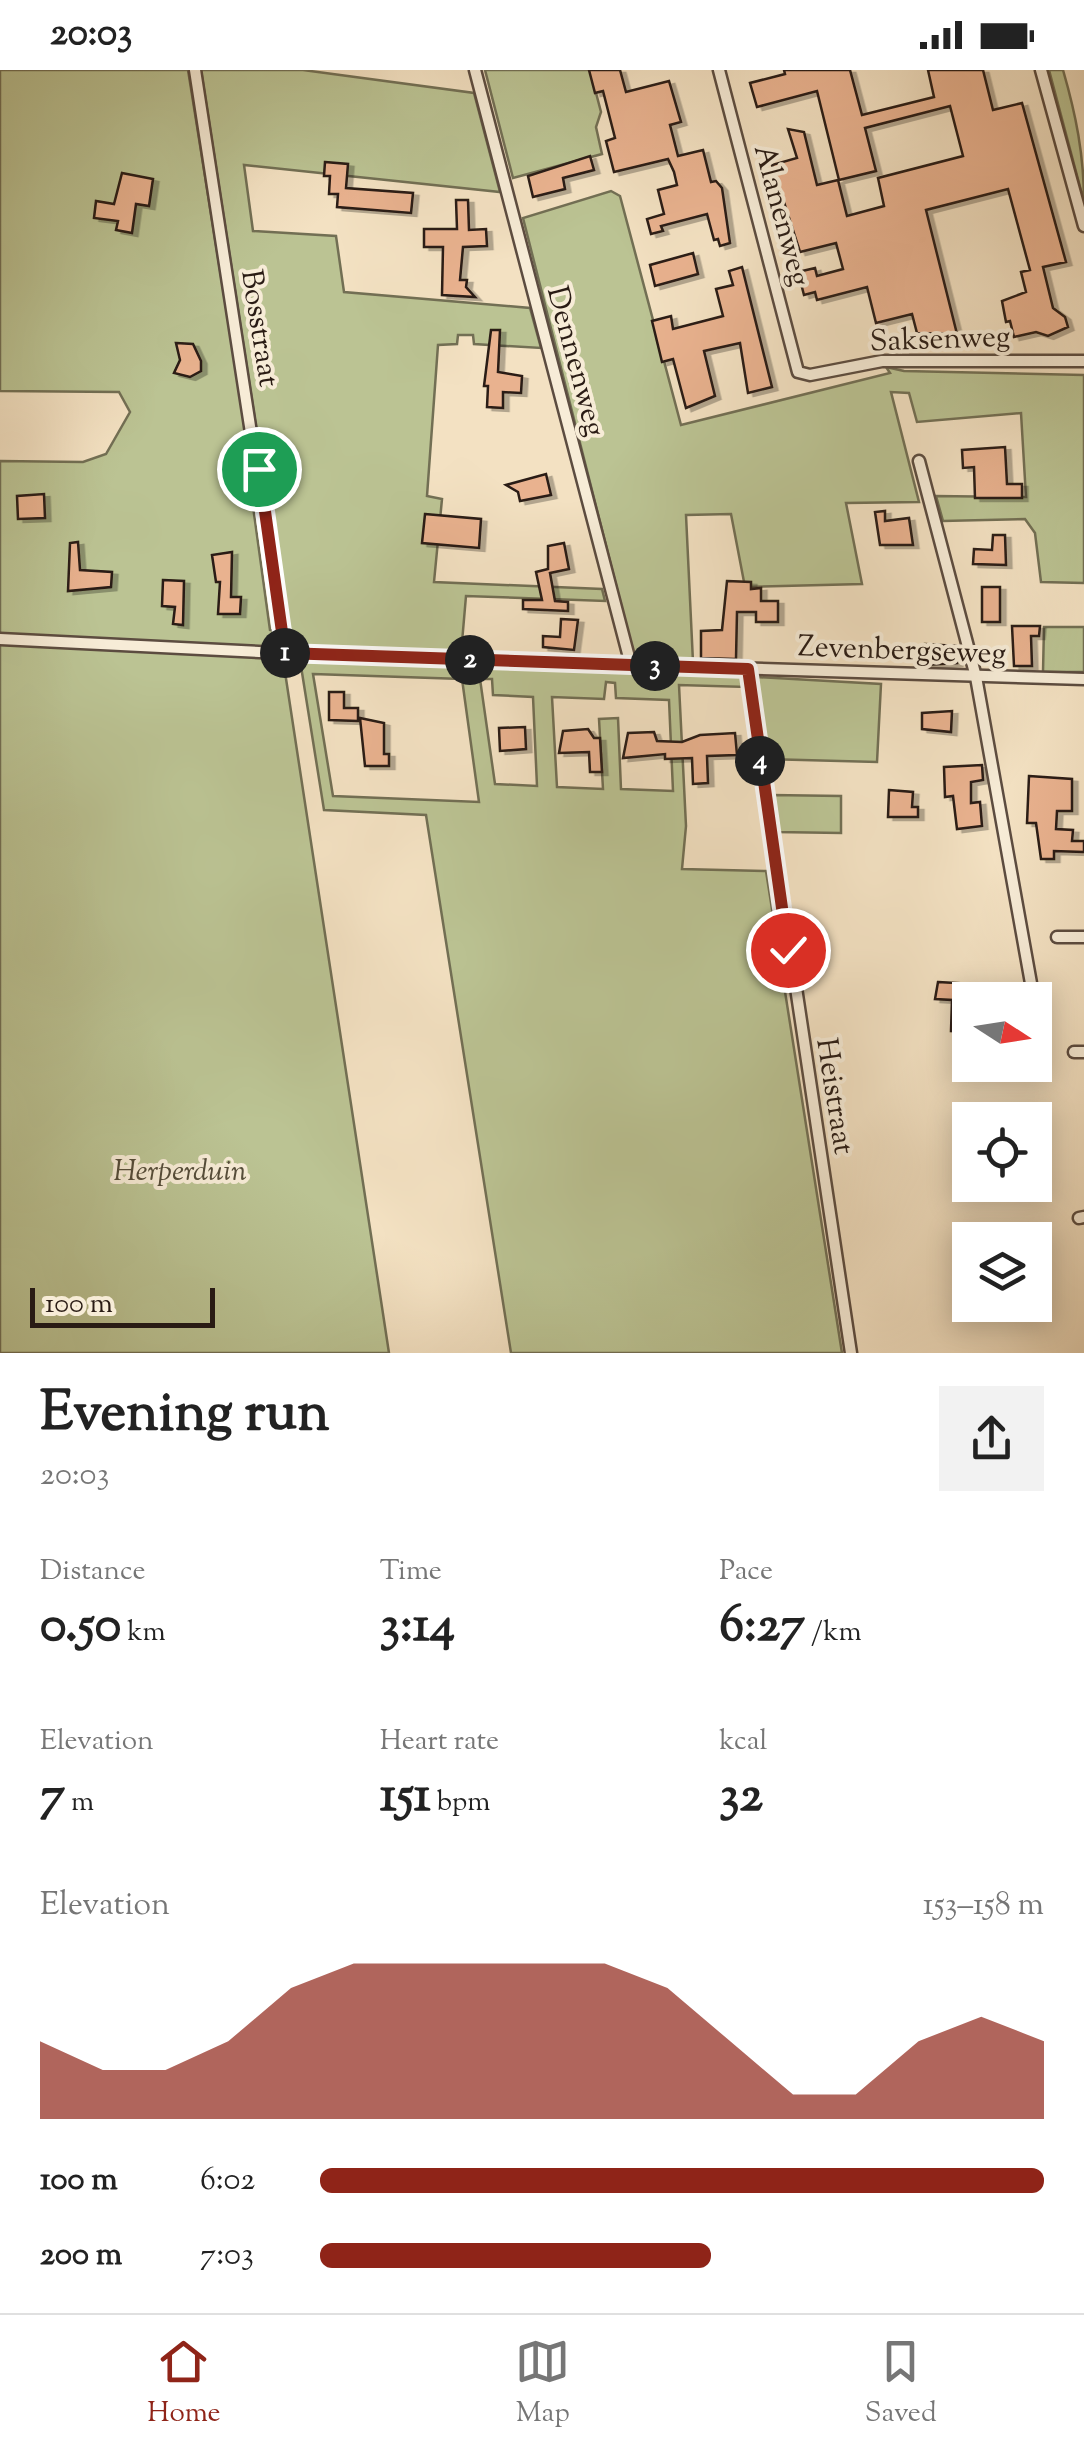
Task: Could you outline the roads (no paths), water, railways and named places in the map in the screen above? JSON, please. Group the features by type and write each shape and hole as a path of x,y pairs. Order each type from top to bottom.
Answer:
{"street":[{"name":"Bosstraat","path":"195,70 285,653"},
{"name":"Dennenweg","path":"475,70 630,665"},
{"name":"Alanenweg","path":"719,70 798,372"},
{"path":"1041,70 1084,226"},
{"name":"Saksenweg","path":"798,372 810,374 882,360 1084,361"},
{"path":"919,461 976,677 1032,982"},
{"name":"Zevenbergseweg","path":"0,639 285,653 1084,679"},
{"name":"Heistraat","path":"748,669 851,1353"},
{"path":"1057,937 1084,937"}],"park label":[{"name":"Herperduin","path":"180,1170"}]}
